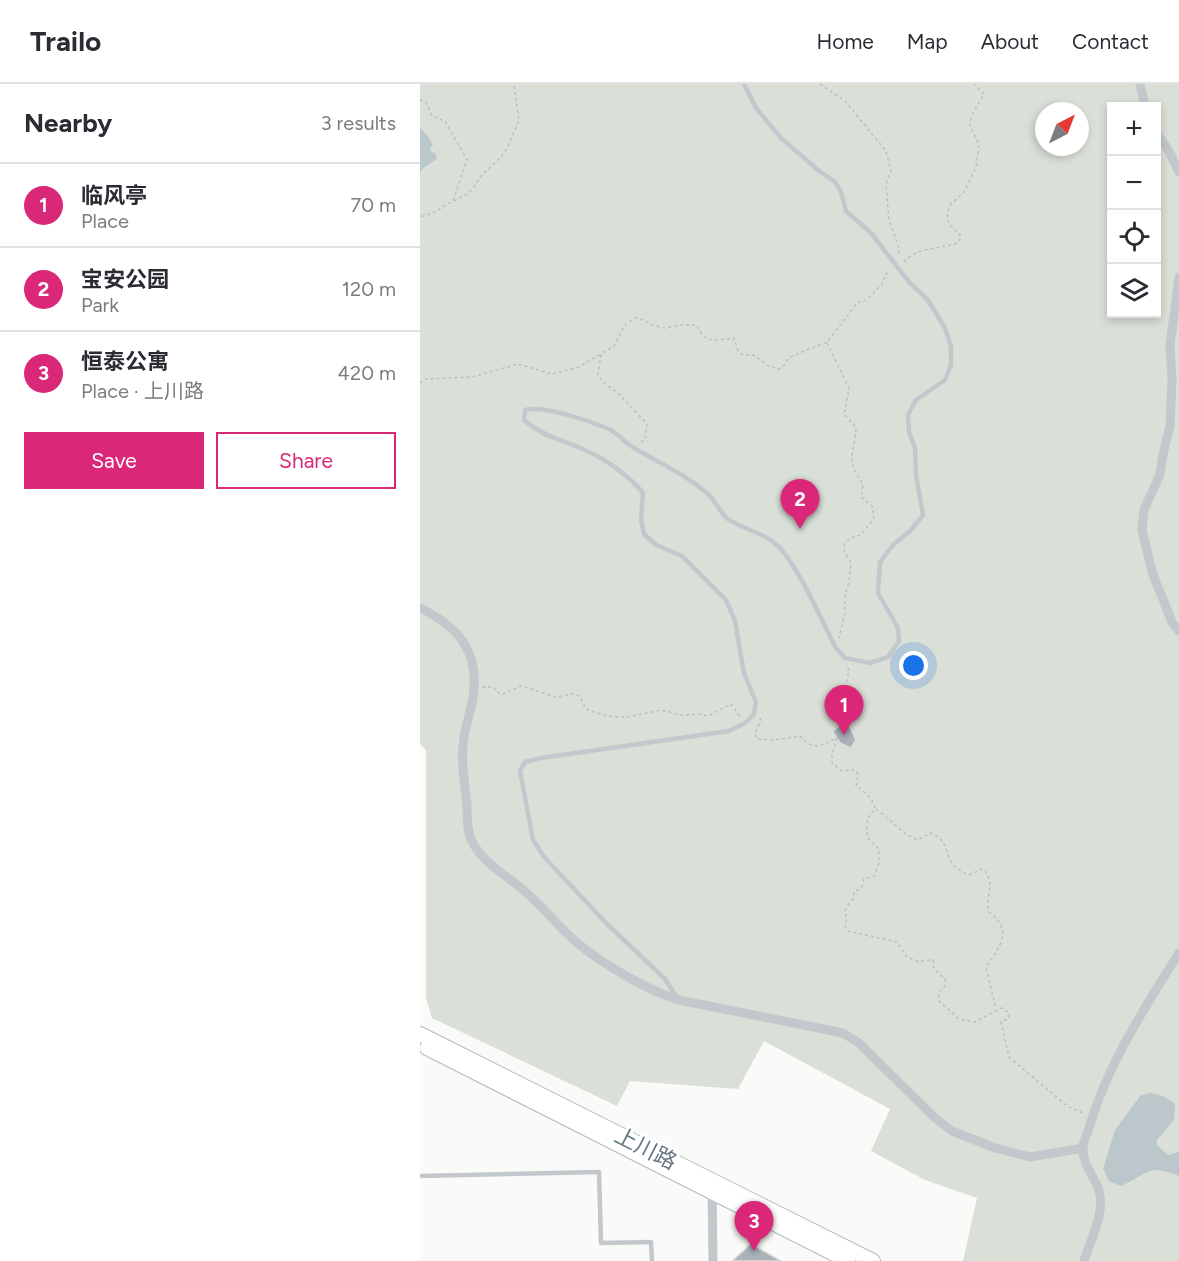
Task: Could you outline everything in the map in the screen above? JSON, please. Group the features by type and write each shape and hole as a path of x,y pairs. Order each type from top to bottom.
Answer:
{"main road":[{"name":"上川路","path":"420,1034 848,1261"},
{"name":"上川路","path":"420,1044 712,1187 873,1261"}],"street":[{"path":"1140,84 1144,102"},
{"path":"1161,139 1179,172"},
{"path":"1179,277 1170,346 1172,380 1170,426 1162,454 1160,474 1144,510 1142,530 1152,572 1172,621 1179,631"},
{"path":"420,608 450,627 465,643 472,659 474,687 462,759 469,834 478,850 494,869 519,886 576,942 657,994 843,1033 860,1043 934,1117 952,1131 973,1140 1030,1156 1083,1148"},
{"path":"1084,1261 1099,1218 1097,1185 1088,1171 1083,1148 1092,1118 1102,1089 1134,1027 1179,953"},
{"path":"712,1187 713,1261"}],"lane":[{"path":"679,1000 665,979 607,924 545,858 533,840 520,771 525,762 541,758 729,731 745,723 754,714 756,702 744,673 735,621 726,600 682,556 656,545 644,534 640,519 643,493 635,483 589,451 535,430 524,420 525,410 531,408 550,410 611,430 632,447 671,468 710,496 720,511 730,520 756,531 778,547 794,568 836,648 845,658 870,663 888,657 900,641 898,628 878,593 880,562 892,545 910,531 923,515 916,474 915,448 909,432 908,415 916,400 945,380 951,365 951,346 945,328 928,300 909,282 871,233 846,211 841,192 835,182 782,138 756,108 744,84"},
{"path":"420,1176 599,1172 601,1243 651,1242 652,1261"}],"path":[{"path":"420,217 433,213 467,194 481,176 502,156 519,121 514,84"},
{"path":"820,84 845,101 886,151 891,171 886,184 889,220 899,248 899,269"},
{"path":"420,383 425,380 472,376 518,364 552,374 576,368 614,346 625,325 635,318 665,328 697,325 701,335 710,340 734,338 738,351 743,355 753,355 769,366 782,368 790,357 826,342 858,302 867,300 882,284 886,274 899,269 909,257 930,248 948,247 959,242 961,236 949,224 947,213 951,204 964,192 976,167 979,144 970,126 970,117 984,94 974,84"},
{"path":"420,100 426,102 432,116 445,121 467,160 453,201"},
{"path":"826,342 849,388 844,414 856,427 855,443 850,454 853,470 863,484 861,498 872,506 874,518 861,534 850,538 844,545 844,550 851,563 845,595 845,613 836,648"},
{"path":"601,354 598,375 647,424 645,440 632,447"},
{"path":"843,724 849,671 845,658"},
{"path":"474,687 493,687 501,695 521,686 555,697 572,694 580,696 586,709 622,719 657,711 685,715 697,713 708,716 731,704 742,719 760,718 761,721 755,734 757,739 775,740 800,736 808,745 816,747 837,738 832,763 842,771 856,770 858,775 856,786 865,792 875,805 875,809 891,820 907,836 918,840 930,833 937,836 947,846 950,861 959,870 969,875 982,869 988,873 991,879 987,903 988,912 998,919 1003,929 1003,939 986,967 996,1010"},
{"path":"875,809 867,819 867,837 879,849 879,863 874,876 864,879 862,887 854,892 853,899 845,909 844,914 847,918 845,926 848,931 897,942 907,957 919,962 933,960 934,969 945,979 945,986 939,992 939,1001 959,1019 975,1022 1001,1008 1008,1012 1009,1018 1001,1022 1009,1057 1067,1106 1092,1118"}],"shaded area":[{"path":"420,84 1179,84 1179,1261 963,1261 977,1198 925,1180 871,1151 890,1109 764,1041 738,1089 630,1081 617,1106 432,1018 426,998 426,750 420,744"},
{"path":"420,128 433,145 430,148 432,153 435,152 437,159 422,169 420,173"},
{"path":"1151,1093 1165,1097 1175,1104 1174,1120 1157,1140 1157,1145 1168,1155 1179,1152 1179,1176 1154,1170 1121,1186 1109,1181 1103,1169 1115,1130 1141,1095"}],"building":[{"path":"843,724 850,727 856,740 851,748 840,743 833,732"},
{"path":"751,1244 781,1261 732,1261"}],"place":[{"name":"宝安公园","path":"800,529"},
{"name":"临风亭","path":"844,735"},
{"name":"恒泰公寓","path":"754,1251"}]}
